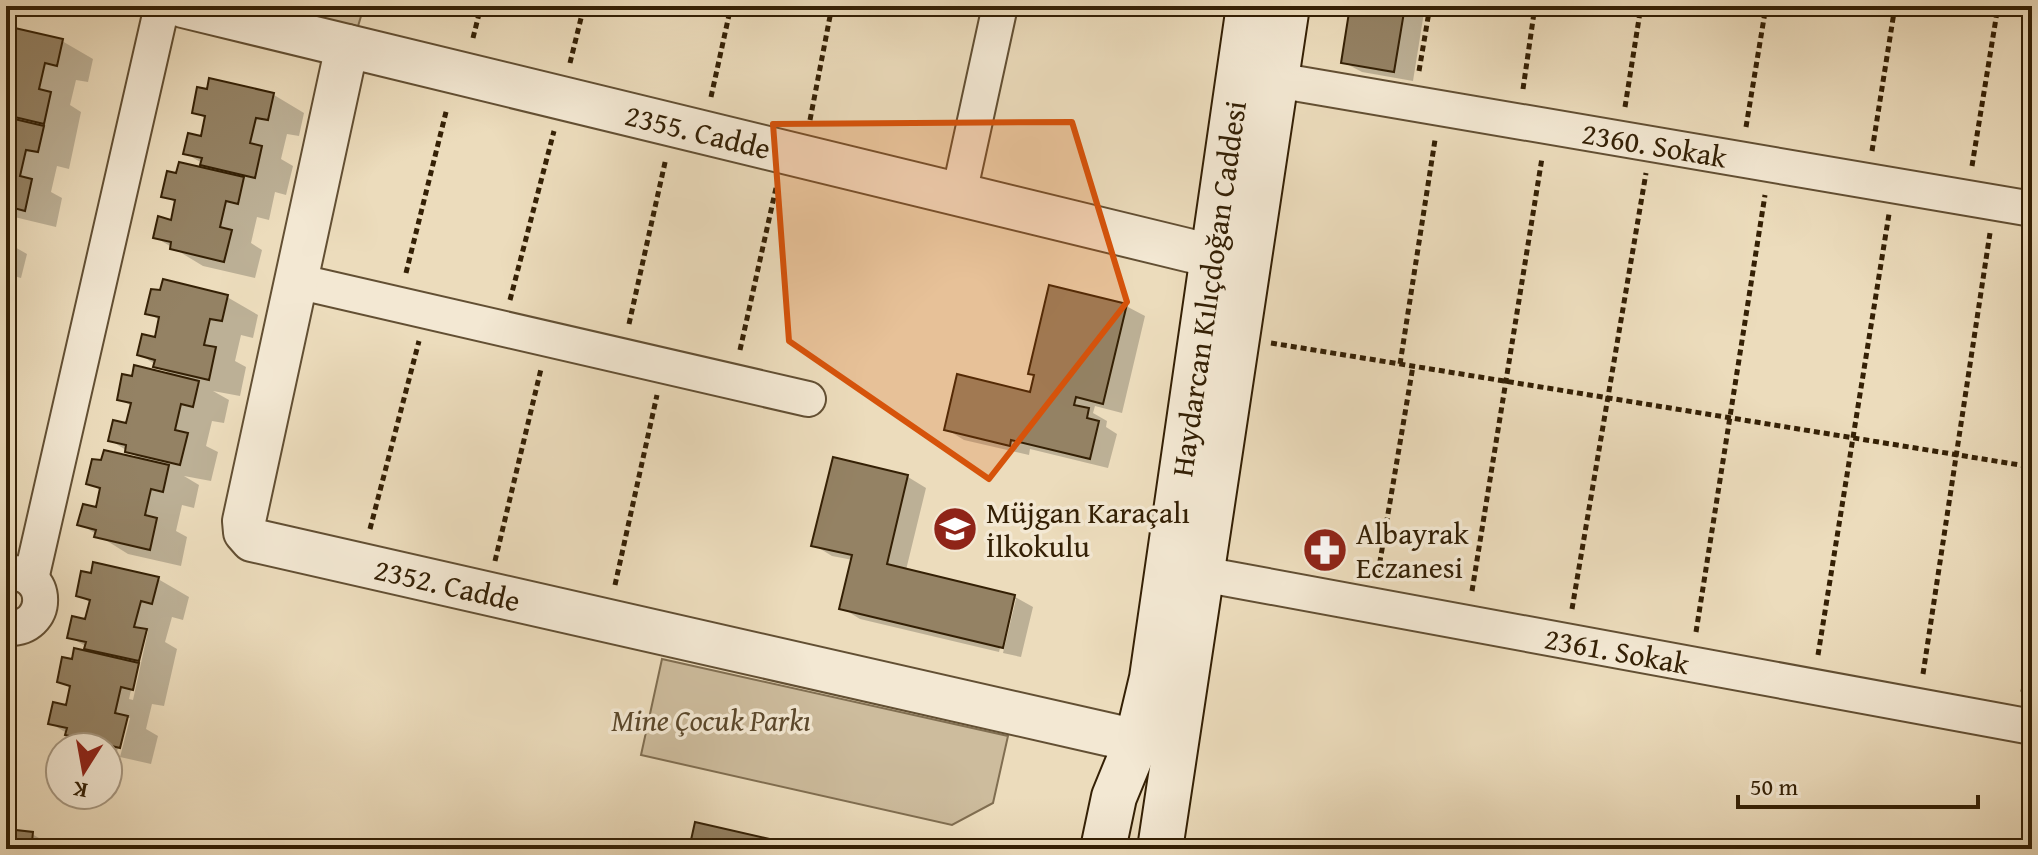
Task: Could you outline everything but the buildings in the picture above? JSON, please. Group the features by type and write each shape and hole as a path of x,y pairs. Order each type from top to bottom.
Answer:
{"main road":[{"name":"Haydarcan Kılıçdoğan Caddesi","path":"1103,849 1114,797 1137,741 1152,678 1249,6"},
{"name":"Haydarcan Kılıçdoğan Caddesi","path":"1160,849 1287,6"}],"street":[{"path":"6,628 23,626 37,613 40,595 18,576 162,6"},
{"name":"2355. Cadde","path":"183,6 1212,256"},
{"path":"959,194 1000,6"},
{"name":"2352. Cadde","path":"347,46 244,521 245,532 252,540 1137,741"},
{"name":"2360. Sokak","path":"1276,80 2032,209"},
{"path":"296,281 808,399"},
{"name":"2361. Sokak","path":"1202,574 2025,726"}],"path":[{"path":"503,329 584,6"},
{"path":"622,356 688,129 731,6"},
{"path":"733,382 832,6"},
{"path":"1400,364 1427,106 1430,6"},
{"path":"1467,623 1506,381 1533,124 1535,6"},
{"path":"1566,642 1608,398 1635,142 1641,6"},
{"path":"1691,665 1730,418 1755,162 1766,6"},
{"path":"1813,687 1853,438 1895,6"},
{"path":"1919,707 1956,455 1998,6"},
{"path":"361,565 456,73"},
{"path":"1237,337 2032,467"},
{"path":"488,593 548,339"},
{"path":"607,621 663,366"},
{"path":"1373,606 1413,366"},
{"path":"2025,726 2032,635"}],"highlighted area":[{"path":"1072,122 1127,302 989,479 789,341 773,124"}],"green space":[{"path":"251,6 364,6 356,33"},
{"name":"Mine Çocuk Parkı","path":"662,659 1008,736 993,803 952,825 641,755"}],"place":[{"name":"Müjgan Karaçalı İlkokulu","path":"955,529"},
{"name":"Albayrak Eczanesi","path":"1325,550"}]}
